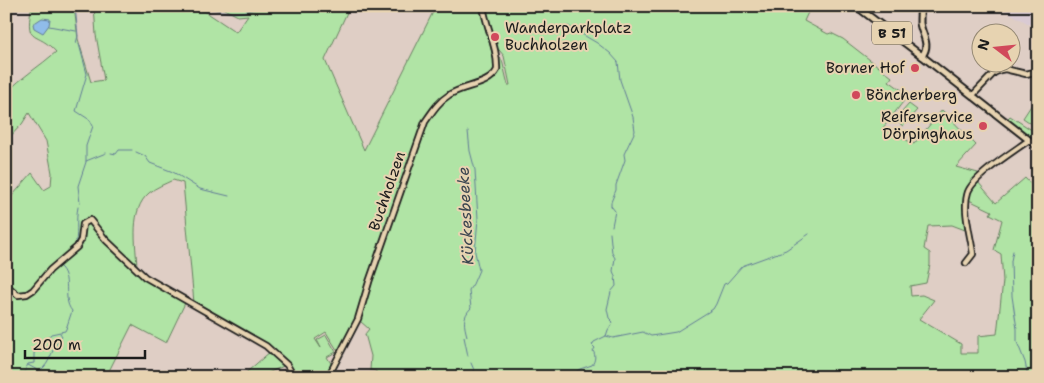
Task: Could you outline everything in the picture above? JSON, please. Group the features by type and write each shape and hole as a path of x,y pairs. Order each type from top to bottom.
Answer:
{"main road":[{"name":"B 51","path":"856,6 1038,147"},
{"path":"921,6 920,24 927,43 922,56"}],"street":[{"name":"Buchholzen","path":"328,377 358,320 371,275 425,122 438,104 449,95 487,80 494,75 497,66 485,19 484,6"},
{"path":"973,96 994,73 1000,70 1004,69 1026,74 1038,70"},
{"path":"966,263 973,254 968,232 968,193 982,176 1029,140"},
{"path":"6,285 16,294 27,294 33,290 58,263 77,247 81,240 83,224 89,220 106,240 145,278 266,346 287,365 294,377"}],"shaded area":[{"path":"997,6 1038,6 1038,29"}],"green space":[{"path":"34,6 74,6 78,39 91,82 104,80 96,35 94,6 181,6 206,12 236,32 248,15 238,16 218,6 350,6 325,60 364,150 436,6 482,6 483,19 495,64 494,72 483,80 452,91 445,96 424,122 396,197 359,313 339,353 326,332 315,339 321,348 317,340 326,335 336,352 327,357 332,365 326,377 295,377 272,349 194,303 183,183 173,180 149,193 143,200 136,218 135,228 137,267 135,268 186,301 166,343 132,325 106,377 6,377 6,203 32,173 44,190 51,186 52,173 46,141 29,113 22,124 6,141 7,92 56,52 31,33 31,9"},
{"path":"484,6 811,6 804,21 828,34 831,33 843,39 892,77 889,81 903,91 901,94 906,98 883,128 914,144 942,110 976,145 956,167 978,173 978,182 996,203 1025,178 1038,190 1038,377 376,377 376,371 370,370 371,356 365,334 369,329 360,321 368,289 426,123 440,104 451,96 494,78 499,70 497,54 502,60 508,85 510,85 504,56 495,45","holes":["964,200 971,201 992,211 990,214 1002,220 994,250 1001,254 1003,281 997,334 978,336 978,353 961,353 961,344 919,319 934,300 922,295 911,296 910,286 926,283 930,265 930,253 924,249 928,226 952,225 965,230"]},
{"path":"1038,95 1038,128 1023,118"},
{"path":"909,104 917,110 903,126 895,120"},
{"path":"1010,116 1038,134 1038,144 1007,119"},
{"path":"271,351 286,365 268,373 271,377 241,377"}],"water":[{"path":"42,18 50,19 49,25 43,33 34,28 33,24"}],"waterway":[{"path":"75,6 78,36 76,43 79,44 87,74 76,111 90,120 93,126 86,146 86,162 78,186 80,203"},
{"path":"204,6 232,12 247,11 261,6"},
{"path":"49,26 76,31"},
{"path":"568,26 597,43 618,62 620,80 633,117 635,131 624,154 625,160 611,202 611,206 615,211 612,226"},
{"name":"Kückesbeeke","path":"468,131 470,151 475,170 478,219 475,252 479,270 469,290 471,308 464,321 467,336 464,337 468,356"},
{"path":"111,153 116,154 119,150 132,150"},
{"path":"136,152 145,156 150,163 173,172 200,189 229,196"},
{"path":"86,161 106,153"},
{"path":"55,261 74,246 77,234 78,207"},
{"path":"568,377 580,369 592,365 595,354 593,351 595,348 592,345 606,336 613,322 609,318 607,309 611,292 616,286 613,271 615,258 612,253 610,233"},
{"path":"606,336 613,338 643,332 651,336 676,332 713,309 724,284 742,266 786,250 809,234"},
{"path":"1013,251 1011,261 1012,296 1017,342 1025,362 1028,377"},
{"path":"22,377 28,364 34,363 34,353 39,349 39,343 46,340 51,334 65,331 72,311 67,300 65,276 59,266"},
{"path":"28,365 39,371 43,368 62,336 60,333"},
{"name":"Kückesbeeke","path":"471,363 477,377"}],"place":[{"name":"Wanderparkplatz Buchholzen","path":"495,37"},
{"name":"Borner Hof","path":"915,68"},
{"name":"Böncherberg","path":"856,95"},
{"name":"Reiferservice Dörpinghaus","path":"983,126"}]}
